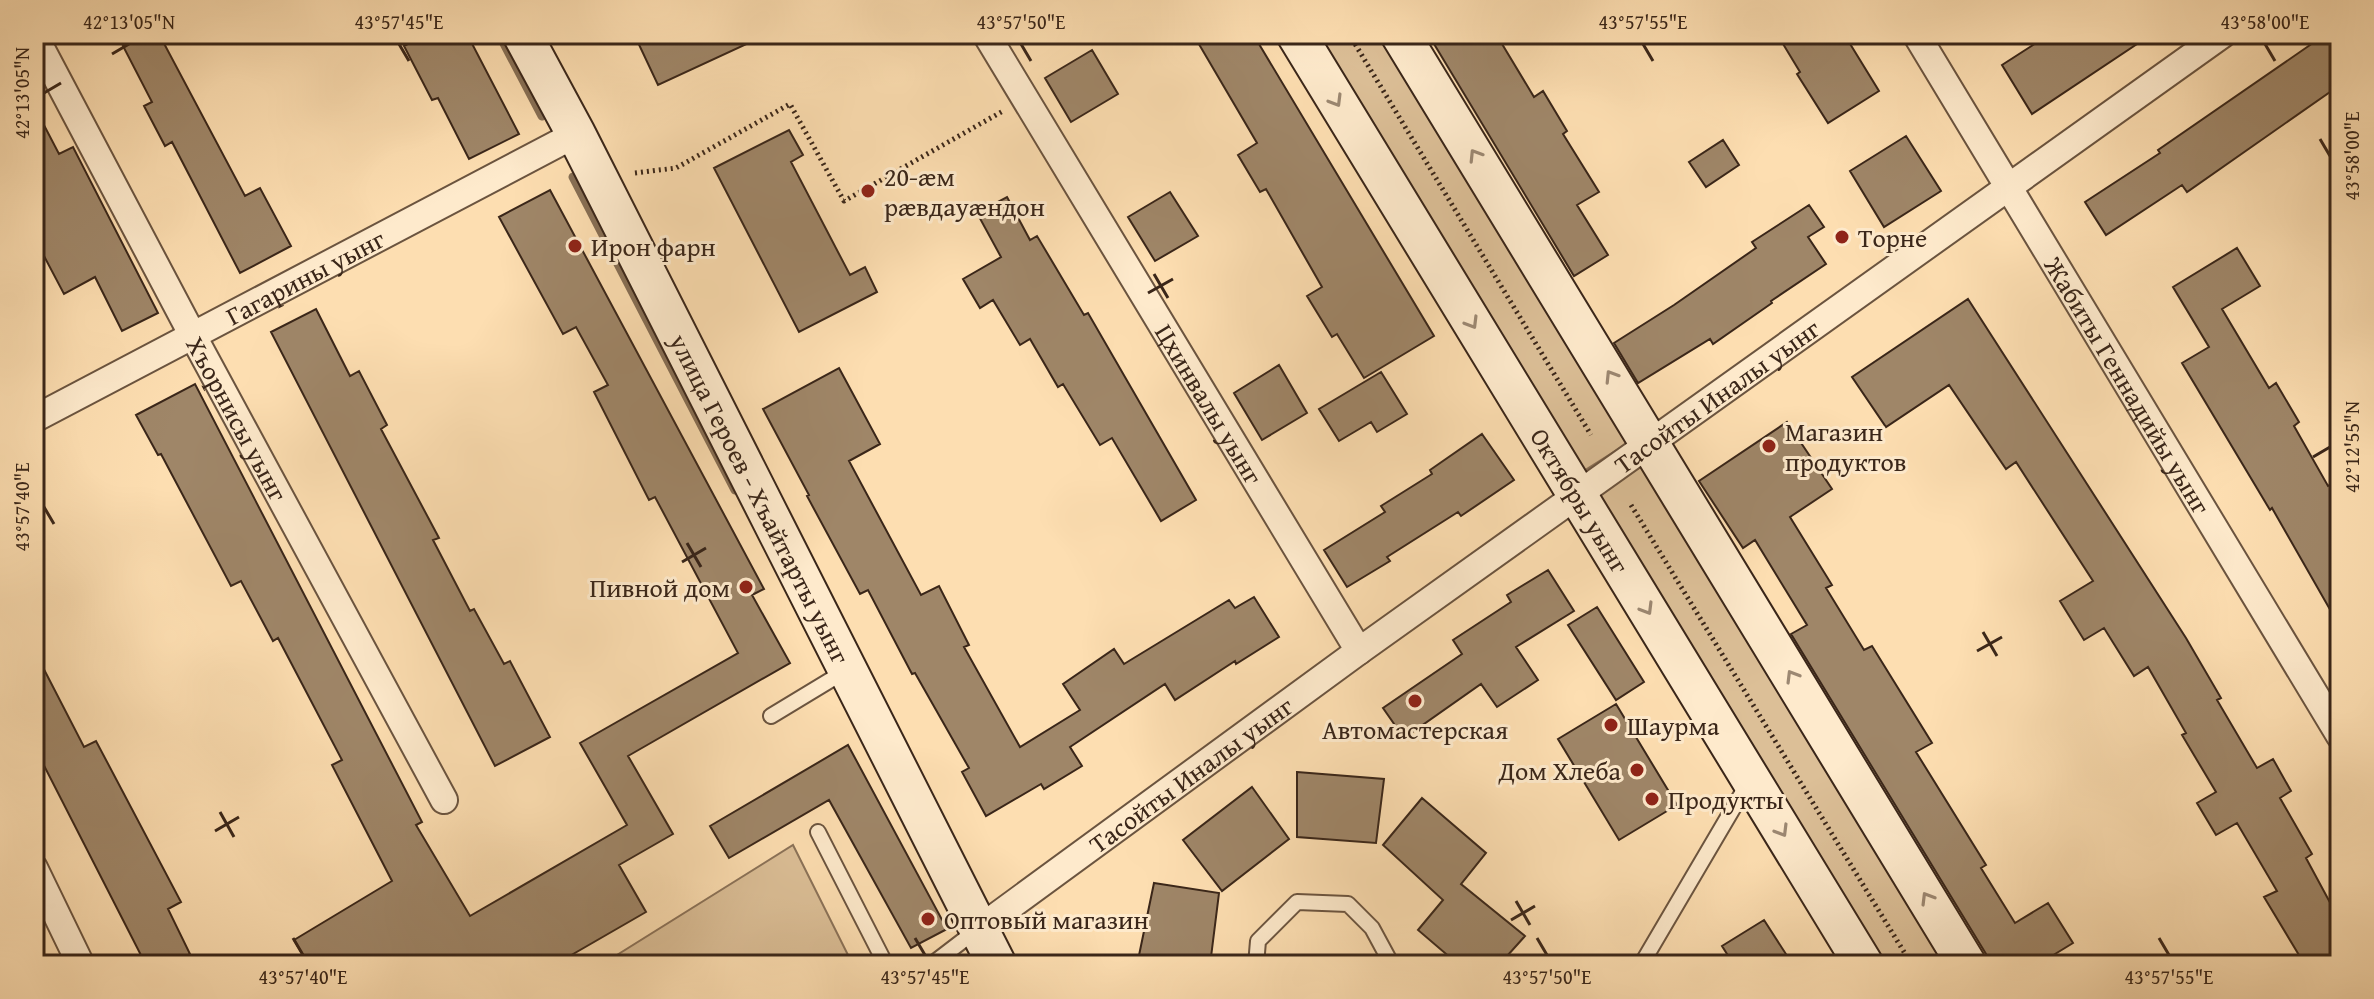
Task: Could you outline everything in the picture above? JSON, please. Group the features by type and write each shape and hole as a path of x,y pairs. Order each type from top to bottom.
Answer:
{"street":[{"name":"улица Героев - Хъайтарты уынг","path":"522,34 576,134 997,965"},
{"name":"Цхинвалы уынг","path":"986,34 1359,651"},
{"name":"Октябры уынг","path":"1296,34 1864,965"},
{"path":"1400,34 1967,965"},
{"name":"Жабиты Геннадийы уынг","path":"1916,34 2340,736"},
{"name":"Тасойты Иналы уынг","path":"979,929 1359,651 1587,511 1651,443 2223,34"},
{"name":"Хъорнисы уынг","path":"34,35 444,800"},
{"name":"Гагарины уынг","path":"34,419 576,134"},
{"path":"34,868 81,965"}],"lane":[{"path":"771,716 848,670"},
{"path":"1641,965 1751,779"},
{"path":"818,832 886,965"},
{"path":"1256,965 1258,941 1297,902 1348,904 1372,928 1392,965"},
{"path":"931,965 979,929"}],"path":[{"path":"1349,34 1591,435 1553,456"},
{"path":"598,178 676,168 790,104 844,201 1025,98"},
{"path":"1587,511 1631,505 1673,479"},
{"path":"1631,505 1912,965"}],"shaded area":[{"path":"1310,34 1388,34 1631,441 1582,472"},
{"path":"1643,465 1953,965 1876,965 1597,496"},
{"path":"793,845 853,965 601,965"}],"building":[{"path":"146,34 159,34 245,196 260,188 291,246 240,273 172,142 165,146 144,106 152,102 123,46"},
{"path":"426,34 467,34 519,134 469,159 438,98 432,100 404,46"},
{"path":"634,34 768,34 658,85"},
{"path":"1193,34 1253,34 1434,336 1364,378 1337,334 1332,337 1307,296 1322,287 1266,189 1260,192 1238,155 1257,143"},
{"path":"1428,34 1496,34 1534,97 1543,91 1567,131 1563,134 1599,192 1577,205 1608,255 1574,276"},
{"path":"1777,34 1844,34 1879,91 1828,123 1797,74 1800,72"},
{"path":"2050,34 2152,34 2032,114 2002,65"},
{"path":"2326,34 2340,34 2340,85 2187,192 2182,185 2106,235 2085,202 2160,153 2158,150"},
{"path":"1092,50 1118,94 1071,122 1045,78"},
{"path":"34,106 59,154 73,147 158,313 122,331 95,277 64,294 34,237"},
{"path":"789,130 803,155 791,162 850,275 865,267 877,292 799,332 714,168"},
{"path":"1906,136 1941,191 1884,227 1850,171"},
{"path":"1723,140 1739,165 1706,187 1689,162"},
{"path":"550,190 764,589 752,595 790,663 628,756 673,834 619,865 646,912 554,965 309,965 294,940 392,881 332,765 342,760 278,638 273,641 241,581 231,586 161,454 158,455 136,415 195,384 422,822 416,825 470,916 627,825 580,743 738,653 655,497 649,500 594,392 608,385 576,327 563,334 499,217"},
{"path":"1170,192 1198,236 1155,261 1128,217"},
{"path":"1007,197 1030,240 1037,236 1084,315 1088,313 1196,500 1161,521 1112,438 1100,445 1063,384 1058,387 1030,339 1020,345 993,300 980,308 963,279 1001,257 977,213"},
{"path":"1809,205 1824,227 1808,237 1826,264 1713,344 1710,339 1638,383 1614,343 1756,248 1752,242"},
{"path":"2237,248 2260,286 2222,309 2269,388 2276,383 2299,422 2294,426 2328,486 2340,479 2340,627 2272,508 2270,510 2182,363 2209,347 2173,287"},
{"path":"1968,299 2186,638 2221,698 2217,700 2257,768 2273,759 2291,791 2280,798 2312,854 2306,858 2340,921 2340,965 2305,965 2264,897 2277,891 2237,823 2216,835 2197,803 2216,792 2182,735 2186,733 2148,667 2134,676 2104,628 2084,640 2060,601 2093,581 2016,462 2006,469 1949,385 1886,427 1852,377"},
{"path":"316,309 350,376 359,371 387,425 381,429 439,538 433,540 470,611 474,609 504,664 510,661 550,737 495,766 271,332"},
{"path":"1279,365 1307,413 1262,440 1234,393"},
{"path":"839,368 880,444 849,461 921,595 939,586 969,645 964,647 1020,747 1080,710 1063,684 1114,649 1124,664 1229,600 1235,608 1254,597 1279,637 1175,700 1165,684 1070,747 1082,766 1044,789 1041,784 986,816 962,772 969,768 915,673 912,674 868,590 860,594 763,409"},
{"path":"1381,372 1407,414 1377,432 1371,422 1339,441 1319,409"},
{"path":"1787,422 1832,489 1790,517 1832,585 1826,588 1864,650 1872,646 1932,743 1916,752 1986,865 1981,868 2015,923 2048,903 2073,943 2037,965 1989,965 1986,954 1791,634 1807,625 1755,540 1743,548 1699,481"},
{"path":"1482,434 1514,480 1461,516 1458,512 1387,557 1390,561 1347,587 1324,550 1385,512 1381,506 1432,474 1430,470"},
{"path":"1548,570 1574,611 1516,647 1538,680 1497,707 1481,684 1404,738 1383,708 1462,654 1453,640 1511,602 1507,595"},
{"path":"1597,607 1644,682 1616,700 1568,625"},
{"path":"34,650 84,747 96,741 181,902 168,909 190,954 168,965 146,965 34,746"},
{"path":"1616,704 1677,805 1619,840 1558,739"},
{"path":"848,745 947,929 911,948 829,800 729,858 710,826"},
{"path":"1297,772 1384,779 1376,843 1297,837"},
{"path":"1252,787 1289,839 1222,891 1183,840"},
{"path":"1422,798 1486,853 1461,884 1525,936 1499,965 1459,965 1418,930 1443,900 1383,845"},
{"path":"1154,883 1219,893 1210,965 1137,965"},
{"path":"1764,920 1793,965 1734,965 1722,946"}],"waterway":[{"path":"499,34 542,116"},
{"path":"573,177 735,490"}],"place":[{"name":"20-æм рӕвдауӕндон","path":"868,191"},
{"name":"Торне","path":"1842,237"},
{"name":"Ирон фарн","path":"575,246"},
{"name":"Магазин продуктов","path":"1769,446"},
{"name":"Пивной дом","path":"746,587"},
{"name":"Автомастерская","path":"1415,701"},
{"name":"Шаурма","path":"1611,725"},
{"name":"Дом Хлеба","path":"1637,770"},
{"name":"Продукты","path":"1652,799"},
{"name":"Оптовый магазин","path":"928,919"}]}
